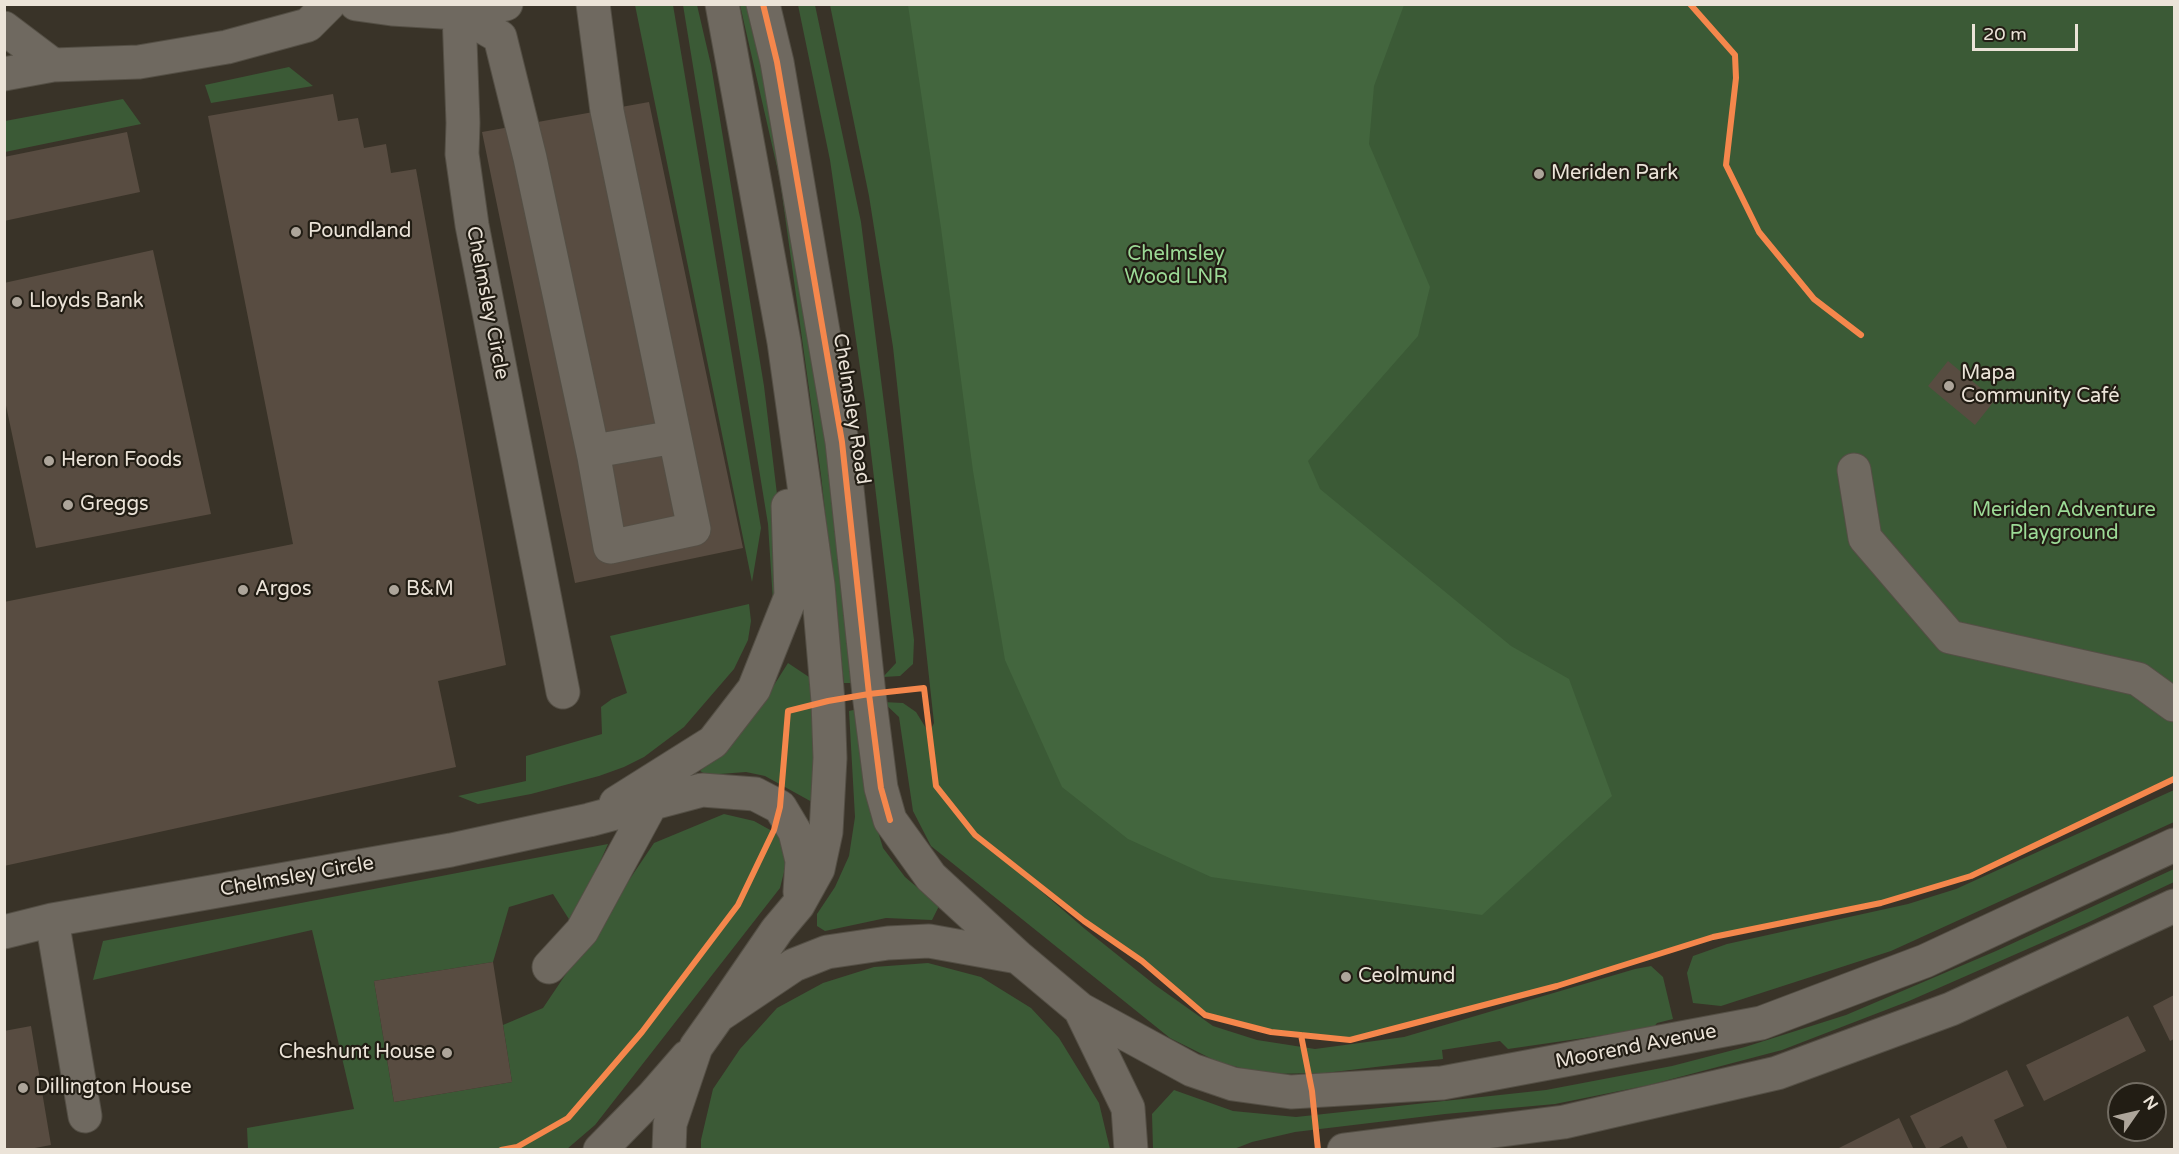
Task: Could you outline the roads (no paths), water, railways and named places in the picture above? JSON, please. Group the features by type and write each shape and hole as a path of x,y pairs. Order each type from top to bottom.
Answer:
{"street":[{"path":"4,74 53,65 139,62 226,47 308,26 329,4"},
{"path":"356,4 392,9 459,13 506,4"},
{"path":"593,4 607,111 696,526 612,543 595,442"},
{"path":"600,1149 653,1096 696,1047 777,930 798,905 818,869 826,832 830,759 828,701 818,585 783,342 722,4"},
{"name":"Chelmsley Road","path":"763,4 777,62 842,442 869,694 882,788 890,820 904,843 931,877 1018,957 1080,1009"},
{"path":"459,13 500,37 532,169 594,457 610,547 694,529 674,428 618,142 539,161 615,539 698,523 621,146 573,153"},
{"name":"Chelmsley Circle","path":"459,13 462,154 472,225 563,692"},
{"path":"4,27 53,65"},
{"name":"Chelmsley Circle","path":"589,820 713,742 754,688 791,596 783,342"},
{"path":"595,442 674,428"},
{"path":"1854,470 1865,538 1950,636 2139,679 2175,705"},
{"name":"Chelmsley Circle","path":"4,932 52,920 451,850 589,820 702,790 755,794 780,807 795,832 802,861 798,905"},
{"path":"549,967 582,932 651,804"},
{"name":"Moorend Avenue","path":"1080,1009 1192,1070 1233,1084 1291,1092 1442,1083 1761,1023 1925,961 2175,845"},
{"path":"1344,1149 1564,1122 1777,1073 1951,1009 2175,906"},
{"path":"52,920 85,1116"},
{"path":"718,1016 794,965 827,952 888,943 929,941 1018,957"},
{"path":"1080,1009 1128,1108 1131,1149"},
{"path":"669,1149 670,1124 696,1047"}],"place":[{"name":"Meriden Park","path":"1539,174"},
{"name":"Poundland","path":"296,232"},
{"name":"Lloyds Bank","path":"17,302"},
{"name":"Mapa Community Café","path":"1949,386"},
{"name":"Heron Foods","path":"49,461"},
{"name":"Greggs","path":"68,505"},
{"name":"Argos","path":"243,590"},
{"name":"B&M","path":"394,590"},
{"name":"Ceolmund","path":"1346,977"},
{"name":"Cheshunt House","path":"447,1053"},
{"name":"Dillington House","path":"23,1088"}],"park label":[{"name":"Chelmsley Wood LNR","path":"1176,266"},
{"name":"Meriden Adventure Playground","path":"2064,522"}]}
